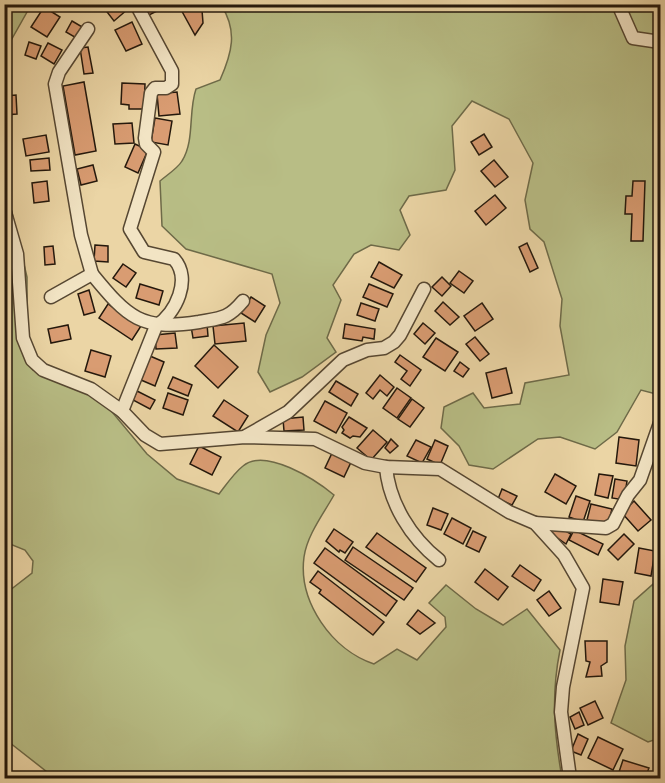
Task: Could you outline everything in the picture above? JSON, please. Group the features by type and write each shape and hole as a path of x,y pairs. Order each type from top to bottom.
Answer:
{"street":[{"path":"122,411 156,326 174,310 181,284 181,273 174,259 144,252 130,229 154,152 146,144 145,138 151,93 155,88 166,88 172,84 172,71 136,4"},
{"path":"618,4 633,38 660,42"},
{"path":"88,29 59,72 55,84 81,234 92,274 111,296 130,312 156,326 179,325 229,317 243,301"},
{"path":"4,209 17,254 23,338 32,360 43,370 91,389 122,411 145,435 160,444 245,437 315,439 365,463 386,467 440,469 509,512 535,523 606,528 613,524 628,495 640,480 660,423"},
{"path":"51,297 92,274"},
{"path":"245,437 288,412 343,360 367,350 384,348 394,342 424,290"},
{"path":"386,467 390,495 397,508 422,547 438,560"},
{"path":"535,523 564,555 583,588 563,687 561,712 570,778"}],"green space":[{"path":"4,5 31,5 5,51"},
{"path":"221,5 660,5 660,395 641,390 617,432 595,449 560,437 538,439 493,469 469,465 459,446 441,428 444,407 473,393 484,408 520,404 525,383 569,375 560,326 562,299 544,242 530,229 525,200 533,163 509,119 472,101 452,126 455,170 446,190 409,196 400,210 410,235 399,250 371,245 354,254 333,285 341,300 327,338 336,352 302,377 270,392 258,372 266,335 280,303 272,274 186,249 162,226 160,181 178,166 186,153 196,89 220,80 228,61 231,42 230,24"},
{"path":"4,179 27,277 27,318 23,354 33,370 84,391 108,407 147,454 177,479 219,494 243,466 252,461 264,460 303,474 334,495 316,524 306,549 304,574 306,591 312,607 332,636 344,648 359,657 374,664 397,649 417,660 446,627 445,617 429,603 446,585 476,609 503,625 527,609 560,650 555,683 555,714 562,778 61,778 51,775 5,739 5,594 32,573 33,561 25,550 5,542"},
{"path":"660,578 660,738 648,742 611,723 626,680 625,646 634,601"}],"building":[{"path":"101,4 124,4 128,9 114,21"},
{"path":"144,4 169,4 169,5 149,15"},
{"path":"179,6 202,10 203,23 195,35"},
{"path":"44,7 60,17 47,37 31,27"},
{"path":"72,21 84,28 78,39 66,32"},
{"path":"132,22 142,44 126,51 115,30"},
{"path":"29,42 41,46 36,59 25,55"},
{"path":"48,43 62,50 54,64 41,56"},
{"path":"88,47 93,73 84,74 80,48"},
{"path":"84,82 96,151 75,155 63,86"},
{"path":"122,83 145,84 144,109 129,109 129,105 121,104"},
{"path":"177,92 180,114 159,116 157,94"},
{"path":"16,95 17,114 4,115 4,96"},
{"path":"155,118 172,121 168,145 151,142"},
{"path":"132,123 134,143 115,144 113,124"},
{"path":"484,134 492,147 479,155 471,142"},
{"path":"46,135 49,152 26,156 23,139"},
{"path":"135,144 148,150 138,173 125,167"},
{"path":"49,158 50,170 31,171 30,160"},
{"path":"494,160 508,177 495,187 481,171"},
{"path":"93,165 97,181 81,185 77,169"},
{"path":"47,181 49,201 34,203 32,183"},
{"path":"633,181 645,181 643,241 631,241 632,214 625,214 626,196 632,196"},
{"path":"495,195 506,208 486,225 475,211"},
{"path":"527,243 538,268 530,272 519,247"},
{"path":"95,245 108,246 108,262 94,261"},
{"path":"53,246 55,264 45,265 44,247"},
{"path":"379,262 402,275 394,288 371,277"},
{"path":"123,264 136,273 126,287 113,278"},
{"path":"459,271 473,281 464,293 450,283"},
{"path":"442,277 451,286 442,296 432,287"},
{"path":"140,284 163,291 159,305 136,298"},
{"path":"369,284 393,294 387,307 363,297"},
{"path":"89,290 95,312 84,315 78,294"},
{"path":"251,297 265,306 255,322 241,313"},
{"path":"443,302 459,317 450,325 435,311"},
{"path":"361,303 379,309 375,321 357,315"},
{"path":"482,303 493,319 475,331 464,316"},
{"path":"108,304 141,326 132,340 99,318"},
{"path":"244,323 246,341 215,344 213,326"},
{"path":"423,323 435,333 425,344 414,334"},
{"path":"207,324 208,336 193,338 191,326"},
{"path":"345,324 375,329 374,339 363,337 362,341 343,338"},
{"path":"68,325 71,339 51,343 48,329"},
{"path":"175,333 177,348 156,349 155,335"},
{"path":"475,337 489,354 480,361 466,344"},
{"path":"436,338 458,352 445,371 423,357"},
{"path":"214,345 238,367 218,388 195,366"},
{"path":"91,350 111,356 105,377 85,371"},
{"path":"400,355 421,370 410,386 401,379 407,371 395,362"},
{"path":"150,356 164,362 155,386 141,380"},
{"path":"460,362 469,369 463,377 454,371"},
{"path":"506,368 512,393 492,398 486,373"},
{"path":"380,375 394,387 387,396 380,390 373,399 366,393"},
{"path":"173,377 192,385 188,396 168,388"},
{"path":"336,381 358,394 351,406 329,392"},
{"path":"397,388 411,398 397,418 383,408"},
{"path":"137,391 155,400 150,409 133,400"},
{"path":"168,393 188,400 183,415 163,408"},
{"path":"412,399 424,408 410,427 398,419"},
{"path":"224,400 248,416 238,432 213,416"},
{"path":"325,401 347,413 336,433 314,421"},
{"path":"303,417 304,430 284,431 283,419"},
{"path":"349,417 367,428 360,437 350,438 342,433 344,430 342,427"},
{"path":"373,430 387,442 371,460 357,448"},
{"path":"619,437 639,440 636,466 616,463"},
{"path":"391,439 398,446 390,453 385,448"},
{"path":"416,440 431,447 422,463 407,456"},
{"path":"435,440 448,446 440,465 427,459"},
{"path":"199,446 221,457 212,475 190,464"},
{"path":"333,451 352,460 344,477 325,468"},
{"path":"555,474 576,486 566,504 545,492"},
{"path":"599,474 613,476 608,498 595,495"},
{"path":"615,479 627,481 624,500 612,498"},
{"path":"502,489 517,496 512,505 498,499"},
{"path":"576,496 590,501 583,522 569,517"},
{"path":"634,501 651,520 638,531 622,513"},
{"path":"591,504 612,509 608,525 587,520"},
{"path":"433,508 448,514 441,530 427,525"},
{"path":"452,518 471,528 463,544 444,534"},
{"path":"553,524 571,534 566,544 549,532"},
{"path":"334,529 353,542 345,553 340,550 339,552 326,541"},
{"path":"574,530 603,544 598,555 569,540"},
{"path":"473,531 486,537 479,552 466,546"},
{"path":"377,533 426,568 416,582 366,547"},
{"path":"624,534 634,544 618,560 608,550"},
{"path":"353,547 413,588 404,600 345,560"},
{"path":"325,548 397,601 386,616 314,563"},
{"path":"639,548 655,551 651,576 635,573"},
{"path":"520,565 541,580 534,591 512,576"},
{"path":"485,569 508,587 498,600 475,582"},
{"path":"318,571 384,622 373,635 319,593 321,590 310,582"},
{"path":"603,579 623,582 619,605 600,602"},
{"path":"549,591 561,608 549,616 537,600"},
{"path":"418,610 435,623 420,634 407,624"},
{"path":"585,641 607,641 607,662 601,666 602,676 586,677 590,662 586,661"},
{"path":"595,701 603,718 588,725 580,708"},
{"path":"579,712 584,725 575,729 570,717"},
{"path":"578,734 588,739 581,755 571,751"},
{"path":"598,737 623,749 613,770 588,758"},
{"path":"623,760 649,768 645,778 617,778"}]}
